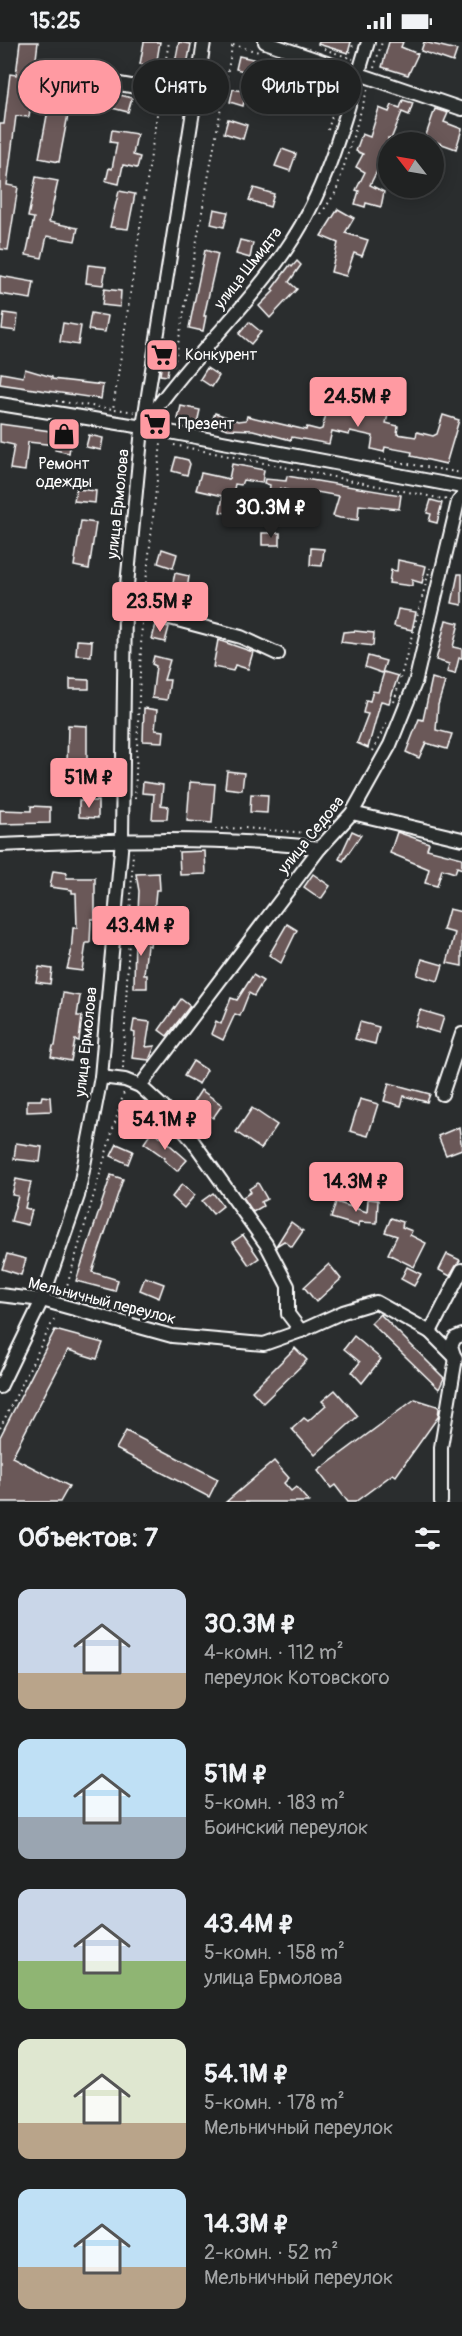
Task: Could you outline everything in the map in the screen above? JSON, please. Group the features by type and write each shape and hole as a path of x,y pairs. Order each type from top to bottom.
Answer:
{"street":[{"name":"улица Ермолова","path":"201,60 204,42"},
{"name":"улица Шмидта","path":"361,63 368,42"},
{"path":"265,48 312,60"},
{"path":"361,73 462,109"},
{"name":"улица Ермолова","path":"0,1387 42,1300 78,1196 101,1077 128,839 125,606 142,427 191,114"},
{"name":"улица Шмидта","path":"142,427 167,391 291,243 323,183 345,114"},
{"path":"0,404 142,427 458,494"},
{"name":"улица Седова","path":"140,1086 317,848 352,813 390,745 415,683 458,494"},
{"path":"125,606 241,637 278,654"},
{"path":"352,813 462,839"},
{"path":"0,845 128,839 229,841 317,848"},
{"path":"442,1094 462,1034"},
{"path":"101,1077 125,1080 140,1086 164,1108 192,1140 267,1244 288,1286 288,1314 301,1331"},
{"path":"430,1332 462,1270"},
{"name":"Мельничный переулок","path":"0,1295 42,1300 172,1336 264,1344 301,1331 343,1312 376,1302 430,1332"},
{"path":"430,1332 462,1335"},
{"path":"430,1332 459,1362"},
{"path":"441,1502 441,1447 459,1362 451,1346 455,1338 462,1335"}],"path":[{"path":"166,60 169,42"},
{"path":"316,220 336,192 382,42"},
{"path":"172,374 233,44 265,48"},
{"path":"113,409 157,114"},
{"path":"326,138 332,114"},
{"path":"45,399 145,414"},
{"path":"135,807 143,611 161,448 160,431"},
{"path":"172,445 458,494 445,510"},
{"path":"392,710 431,564"},
{"path":"370,758 387,719"},
{"path":"317,848 325,834"},
{"path":"0,1428 61,1305 123,1100 128,839"}],"building":[{"path":"20,42 38,42 36,60 18,60 18,114 29,114 29,117 16,116 7,185 18,187 8,250 0,249 0,124 4,124 10,74 16,75"},
{"path":"144,42 160,42 157,60 141,60"},
{"path":"179,42 191,44 188,60 176,60"},
{"path":"319,42 351,42 348,53 318,44"},
{"path":"389,42 403,42 401,47 418,54 408,75 382,67"},
{"path":"424,42 457,50 453,62 421,51"},
{"path":"239,56 257,60 241,60 241,70 236,69"},
{"path":"233,89 241,91 241,105 230,102"},
{"path":"121,95 132,98 128,112 121,110"},
{"path":"403,100 413,103 409,115 402,112 394,132 378,132 378,169 370,185 378,189 378,198 383,198 381,207 366,203 365,207 355,204 359,191 356,190 365,172 356,167 363,154 356,151 362,134 370,137 379,108 389,112 392,105 400,108"},
{"path":"435,109 448,113 444,122 462,129 456,149 444,145 444,132 427,132"},
{"path":"47,114 68,114 59,162 39,158"},
{"path":"228,119 247,125 243,139 224,133"},
{"path":"112,130 137,134 133,155 140,157 137,168 123,165 119,184 106,181 109,168 112,169 117,143 110,142"},
{"path":"282,149 296,154 290,171 275,166"},
{"path":"36,177 58,181 49,222 78,228 75,241 47,236 42,258 26,255 34,218 28,217"},
{"path":"254,188 274,194 270,207 249,200"},
{"path":"119,191 135,194 128,229 110,227"},
{"path":"214,209 228,212 224,227 211,224"},
{"path":"338,209 354,218 345,233 368,240 362,256 354,253 346,276 331,272 338,243 321,236"},
{"path":"240,240 253,243 250,258 236,254"},
{"path":"205,250 218,254 204,316 206,316 203,331 189,328"},
{"path":"297,261 301,265 289,282 297,289 270,318 259,306 274,291 272,289 290,265 292,267"},
{"path":"88,265 106,267 103,285 86,283"},
{"path":"0,276 34,282 31,299 0,294"},
{"path":"104,289 121,291 120,307 102,305"},
{"path":"4,313 18,315 16,331 2,329"},
{"path":"91,313 108,316 105,332 88,330"},
{"path":"249,322 261,332 251,344 239,334"},
{"path":"63,323 81,326 78,345 60,342"},
{"path":"164,348 171,349 167,376 160,375"},
{"path":"207,368 219,376 212,387 200,379"},
{"path":"25,369 52,377 52,379 103,385 101,399 0,384 1,373 23,377"},
{"path":"330,382 344,386 340,397 350,399 348,414 363,416 371,394 385,398 383,405 390,407 386,423 398,426 397,434 416,437 417,432 433,436 437,434 443,415 459,420 446,464 411,456 412,452 385,447 384,452 371,449 373,436 350,431 349,435 332,431 329,444 292,437 291,440 253,430 228,429 211,424 215,413 238,421 246,420 247,416 306,430 307,427 322,429 332,393 327,391"},
{"path":"181,406 200,410 197,423 178,419"},
{"path":"0,424 72,434 69,453 55,450 55,445 28,442 25,471 10,469 14,445 0,442"},
{"path":"89,435 103,438 101,450 86,447"},
{"path":"176,457 188,460 190,464 187,475 172,471"},
{"path":"232,464 264,470 262,483 243,480 241,485 235,484 231,503 239,505 237,515 220,512 223,496 196,490 201,473 229,479"},
{"path":"287,476 401,495 399,509 359,505 358,520 340,518 333,516 339,496 317,492 313,517 297,514 300,494 280,488 278,503 268,502 270,485 264,483 265,479 286,481"},
{"path":"76,489 96,491 95,503 74,501"},
{"path":"431,500 442,503 437,523 429,521 431,514 427,513"},
{"path":"81,521 96,523 89,569 74,566"},
{"path":"262,533 280,533 280,545 262,545"},
{"path":"311,548 324,549 322,566 310,565"},
{"path":"162,549 177,554 173,568 158,563"},
{"path":"398,560 426,566 422,583 412,580 412,586 389,583 391,570 397,571"},
{"path":"175,573 189,576 187,590 172,587"},
{"path":"458,574 462,574 462,605 452,603"},
{"path":"398,609 416,612 412,630 394,626"},
{"path":"446,620 459,623 453,647 462,649 462,658 459,658 455,674 447,672 449,664 436,660"},
{"path":"156,624 169,627 165,642 152,639"},
{"path":"343,632 374,633 373,646 341,642"},
{"path":"77,640 92,641 91,656 76,655"},
{"path":"218,640 253,652 248,669 235,665 233,671 213,667"},
{"path":"154,656 170,660 164,680 170,680 167,700 152,698 156,666 152,664"},
{"path":"368,656 386,661 382,673 365,667"},
{"path":"384,672 398,676 389,703 381,701 368,748 357,743 368,714 363,713 366,700 370,701 373,691 378,692"},
{"path":"432,678 445,682 438,705 436,730 452,734 447,749 426,743 419,758 406,752 419,719 423,720"},
{"path":"70,679 89,680 89,689 70,689"},
{"path":"144,708 157,710 155,730 164,731 163,742 143,741"},
{"path":"68,725 87,726 87,765 67,765"},
{"path":"227,771 244,773 242,790 225,788"},
{"path":"143,782 163,785 161,805 168,806 167,819 152,819 154,794 142,793"},
{"path":"190,782 215,784 212,823 187,821"},
{"path":"251,794 268,795 267,813 250,812"},
{"path":"79,801 98,801 98,818 79,817"},
{"path":"31,806 50,807 50,823 0,824 0,810 31,811"},
{"path":"352,831 361,835 343,861 339,859"},
{"path":"397,832 429,843 427,849 462,858 462,869 457,867 455,873 442,869 437,886 425,883 429,869 390,853"},
{"path":"205,851 206,874 180,875 179,852"},
{"path":"53,871 67,873 66,878 95,878 95,919 91,919 90,943 86,943 82,971 67,969 73,928 77,928 76,893 72,893 72,890 50,887"},
{"path":"159,873 160,890 156,890 154,913 138,912 139,891 136,874"},
{"path":"313,874 330,886 321,899 304,887"},
{"path":"449,909 462,912 462,966 447,963 455,933 443,930"},
{"path":"287,924 297,930 281,963 269,955"},
{"path":"135,930 152,931 150,946 147,945 144,975 147,975 147,988 134,988"},
{"path":"422,959 443,965 438,981 417,975"},
{"path":"39,967 52,969 50,984 36,982"},
{"path":"253,975 263,981 254,996 249,993 240,1016 235,1014 223,1040 211,1034 216,1021 221,1024 231,998 237,1000"},
{"path":"63,993 80,996 77,1016 82,1016 79,1041 75,1040 71,1061 51,1057 53,1046 55,1046"},
{"path":"181,999 190,1006 167,1036 159,1030"},
{"path":"420,1010 444,1017 439,1033 415,1026"},
{"path":"134,1020 150,1022 146,1047 155,1046 149,1060 132,1058"},
{"path":"360,1022 379,1027 375,1044 355,1039"},
{"path":"193,1061 207,1070 199,1084 184,1076"},
{"path":"389,1083 430,1094 427,1102 404,1096 401,1106 384,1101"},
{"path":"201,1090 222,1105 213,1118 192,1104"},
{"path":"42,1096 50,1097 51,1111 27,1112 27,1100 41,1100"},
{"path":"360,1099 378,1104 368,1136 350,1131"},
{"path":"252,1108 277,1125 261,1149 236,1132"},
{"path":"459,1127 462,1149 446,1155 438,1136"},
{"path":"153,1130 187,1160 177,1171 164,1160 165,1158 144,1143"},
{"path":"16,1143 42,1147 40,1162 14,1159"},
{"path":"117,1144 133,1151 128,1164 111,1156"},
{"path":"111,1175 123,1179 92,1272 118,1280 115,1291 76,1281"},
{"path":"16,1179 31,1182 25,1208 32,1210 28,1225 11,1221 18,1196 12,1195"},
{"path":"258,1183 267,1199 261,1202 263,1206 253,1212 243,1197 251,1192 249,1189"},
{"path":"182,1184 195,1195 184,1208 172,1197"},
{"path":"213,1193 223,1206 213,1214 202,1201"},
{"path":"368,1199 378,1200 377,1223 359,1222 358,1226 331,1218 336,1202 367,1212"},
{"path":"391,1218 403,1222 402,1227 412,1231 410,1235 426,1243 414,1267 388,1254 397,1236 385,1232"},
{"path":"291,1222 303,1231 292,1247 284,1241 276,1246"},
{"path":"243,1235 259,1258 249,1265 233,1242"},
{"path":"7,1254 26,1259 21,1275 2,1269"},
{"path":"447,1254 460,1260 450,1276 439,1270"},
{"path":"329,1264 341,1279 316,1302 304,1287"},
{"path":"407,1267 421,1274 414,1286 401,1279"},
{"path":"145,1277 164,1284 159,1298 140,1290"},
{"path":"380,1314 444,1378 439,1389 371,1323"},
{"path":"55,1330 103,1343 97,1359 68,1350 12,1457 69,1486 60,1502 0,1502 0,1437"},
{"path":"354,1336 381,1359 362,1383 352,1372 360,1362 344,1349"},
{"path":"295,1348 307,1360 263,1403 252,1391"},
{"path":"335,1390 358,1416 315,1455 292,1429 304,1418 308,1421 326,1405 322,1401"},
{"path":"415,1399 437,1406 439,1408 438,1417 396,1476 393,1474 355,1502 348,1502 335,1485 331,1488 318,1471"},
{"path":"126,1431 218,1479 209,1497 116,1449"},
{"path":"274,1461 289,1478 284,1483 291,1491 296,1487 309,1502 226,1502"}],"place":[{"name":"Конкурент","path":"162,355"},
{"name":"Презент","path":"155,424"},
{"name":"Ремонт одежды","path":"64,434"}]}
